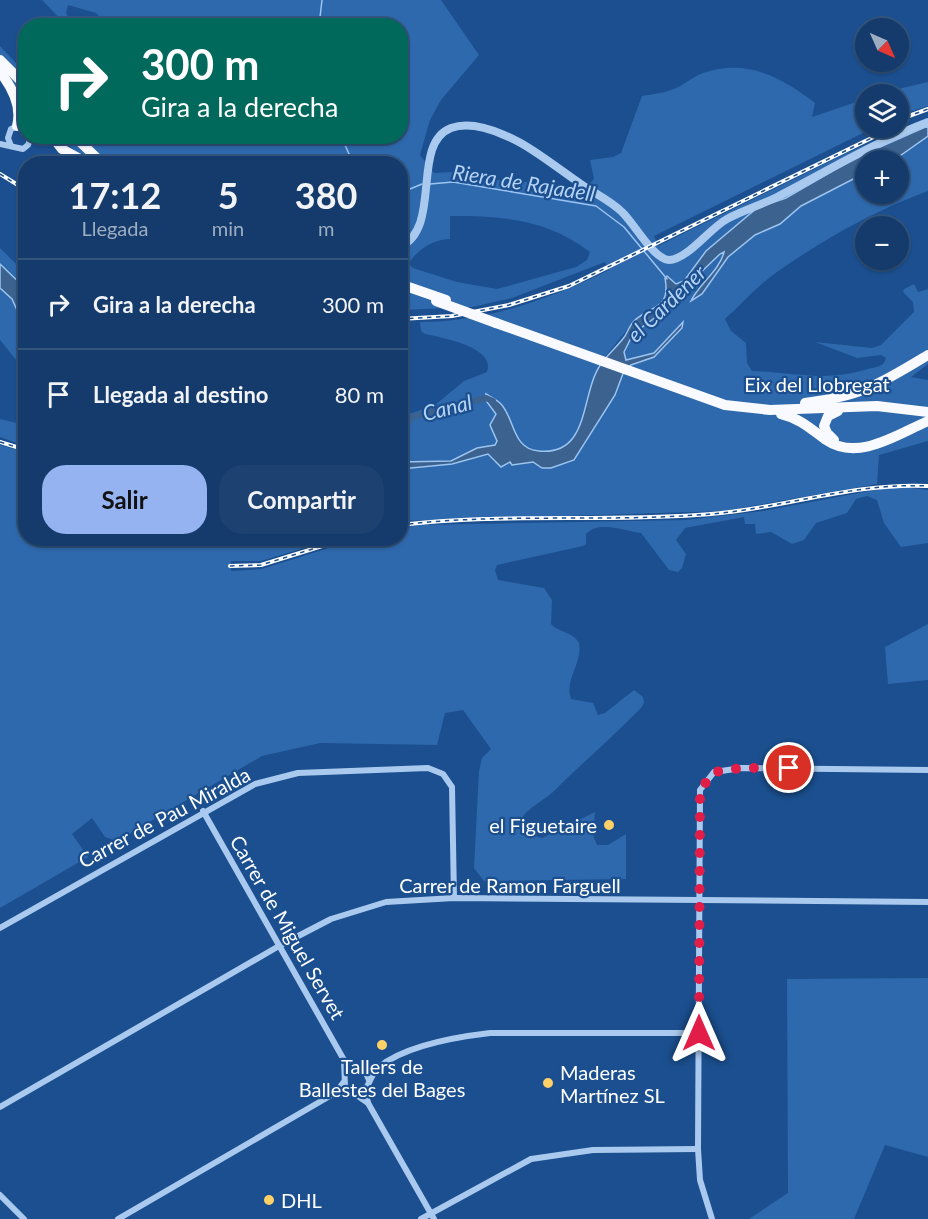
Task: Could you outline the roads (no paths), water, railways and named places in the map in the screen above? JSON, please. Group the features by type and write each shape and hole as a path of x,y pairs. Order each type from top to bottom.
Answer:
{"highway":[{"path":"0,60 18,78"},
{"path":"0,67 18,85"},
{"path":"0,72 15,100 18,114"},
{"path":"58,144 75,156"},
{"path":"75,144 88,156"},
{"path":"83,144 95,156"},
{"path":"408,287 706,396"},
{"path":"408,292 441,301"},
{"path":"793,405 842,398 866,390 888,381 928,355"},
{"name":"Eix del Llobregat","path":"706,396 751,404 893,402 927,413"},
{"name":"Eix del Llobregat","path":"706,396 751,409 877,406 927,413"},
{"path":"842,446 825,430 828,416 838,411 867,410 877,406"},
{"path":"751,409 796,419 828,442 856,448 874,445 927,413"}],"street":[{"path":"408,241 413,238 422,215 431,156 440,135 457,127 480,127 507,136 621,210 653,250 661,258 670,260 682,257 712,228 727,219 775,198 821,171 901,132 928,122"},
{"path":"11,146 8,136 11,129 18,128"},
{"path":"0,140 8,136"},
{"path":"0,144 23,149 28,144"},
{"name":"Carrer de Pau Miralda","path":"0,928 203,811 255,784 298,773 428,768 443,774 452,787 454,898"},
{"path":"712,1219 700,1180 698,1149 700,790 714,772 742,768 928,770"},
{"name":"Carrer de Miguel Servet","path":"203,811 344,1060 344,1075"},
{"name":"Carrer de Ramon Farguell","path":"0,1107 279,946 332,919 386,902 454,898 700,902 928,902"},
{"path":"432,1216 368,1102 365,1089 378,1068 438,1041 479,1034 699,1033"},
{"name":"Carrer de Miguel Servet","path":"344,1060 360,1069"},
{"path":"335,1093 343,1083 344,1075 349,1069 378,1068"},
{"path":"360,1069 369,1080"},
{"path":"343,1083 347,1090 368,1102"},
{"path":"354,1093 365,1089"},
{"path":"118,1219 335,1093 347,1090"},
{"path":"421,1219 432,1216 531,1159 593,1150 698,1149"},
{"path":"0,1195 24,1219"}],"water":[{"path":"928,126 928,136 908,150 873,150 901,138 909,138 909,134"},
{"name":"el Cardener","path":"855,158 855,178 801,206 780,224 755,235 728,257 702,294 691,301 718,265 724,252 720,254 696,277 676,302 633,334 624,352 626,360 654,353 683,322 682,328 654,357 631,365 624,371 615,395 574,460 551,468 542,468 533,462 512,465 510,462 501,467 488,454 452,464 408,468 408,462 451,461 477,448 495,445 497,441 490,425 496,414 487,402 486,394 506,410 519,439 530,449 556,450 568,444 582,420 594,376 601,364 625,336 631,324 662,301 665,296 665,278 667,276 676,284 684,281 706,251 757,208 786,198"},
{"path":"0,264 18,281 18,312 12,299 0,288"}],"waterway":[{"name":"Riera de Rajadell","path":"320,18 322,0"},
{"name":"Riera de Rajadell","path":"345,144 351,156"},
{"name":"Riera de Rajadell","path":"430,184 453,182 596,206 624,227 667,279"},
{"name":"Riera de Rajadell","path":"408,188 422,184"},
{"name":"Canal","path":"408,418 486,398 493,401"},
{"name":"Canal","path":"408,424 411,416"}],"railway":[{"path":"909,116 928,109"},
{"path":"408,319 452,316 509,305 569,286 872,138"},
{"path":"0,174 18,185"},
{"path":"0,442 18,448"},
{"path":"408,524 474,519 697,515 755,508 870,488 928,486"},
{"path":"230,566 261,565 322,546"}],"place":[{"name":"el Figuetaire","path":"609,825"},
{"name":"Tallers de Ballestes del Bages","path":"382,1045"},
{"name":"Maderas Martínez SL","path":"548,1083"},
{"name":"DHL","path":"269,1200"}]}
